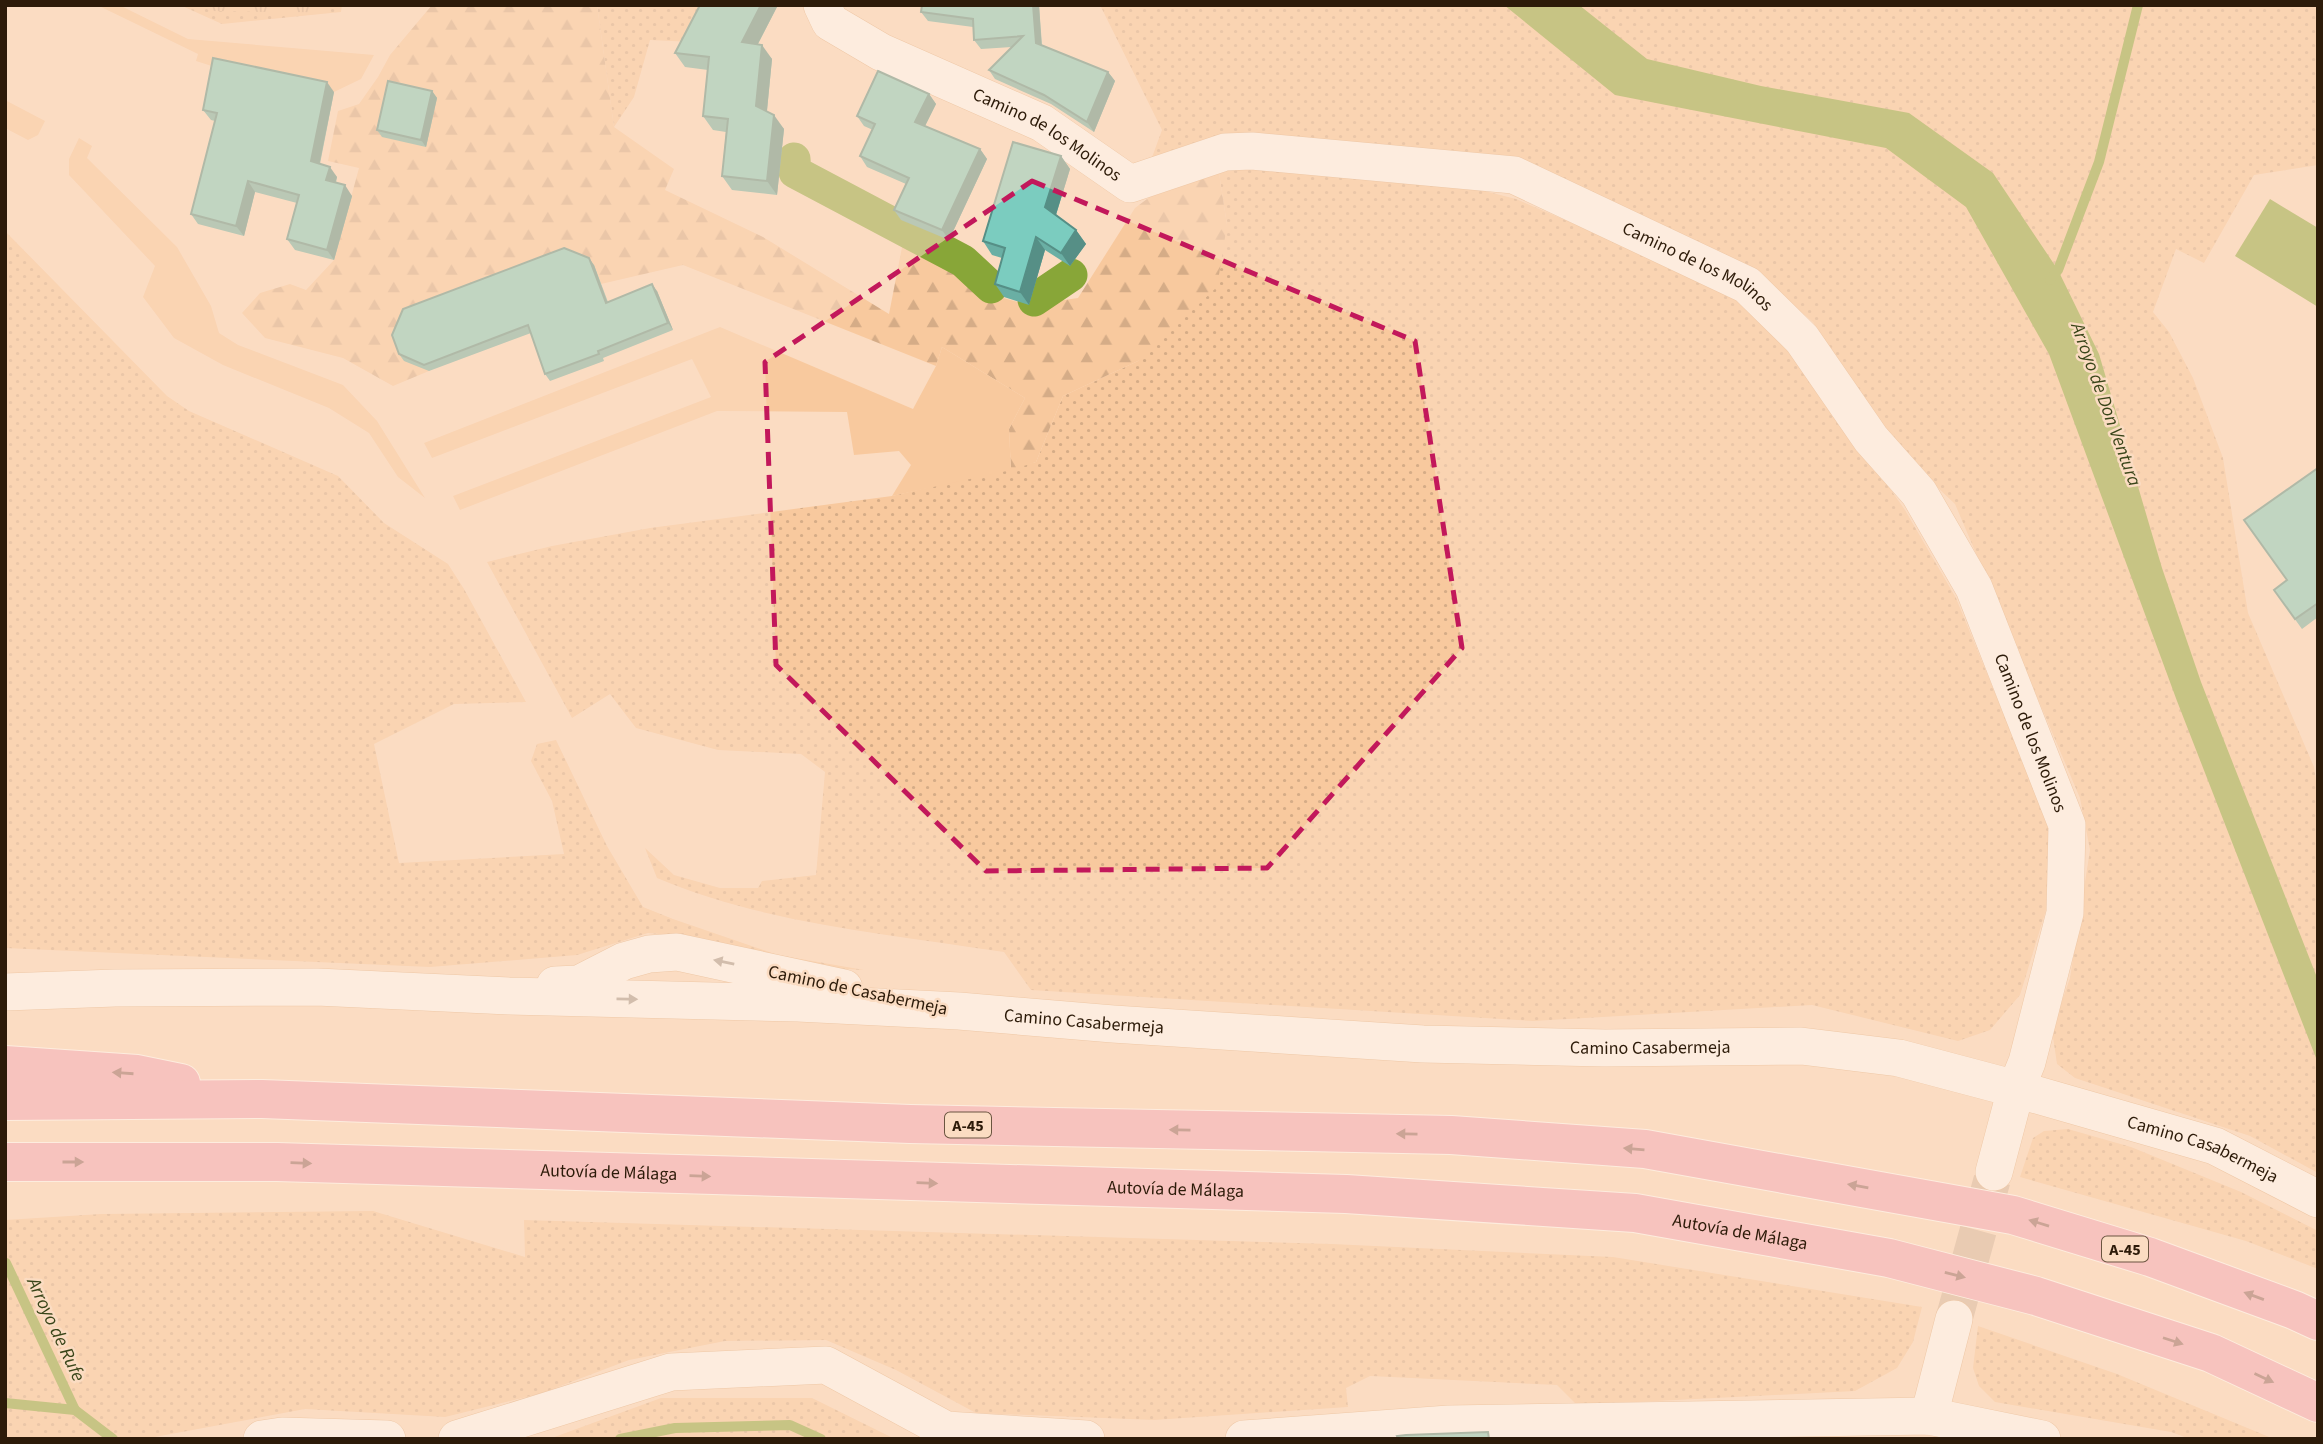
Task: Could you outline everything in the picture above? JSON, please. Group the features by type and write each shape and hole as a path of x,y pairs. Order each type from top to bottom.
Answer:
{"highway":[{"path":"5,1065 137,1074 262,1099"},
{"name":"A-45","path":"5,1101 262,1099 910,1124 1451,1135 1645,1149 2013,1214 2150,1257 2318,1321"},
{"name":"Autovía de Málaga","path":"5,1162 278,1162 1346,1194 1635,1213 1889,1258 2036,1296 2211,1353 2318,1403"}],"street":[{"name":"Camino de los Molinos","path":"822,5 830,22 881,52 1042,123 1130,184 1226,152 1252,151 1514,175 1747,285 1802,339 1871,439 1919,493 1974,588 2067,825 2065,913 2027,1062 2016,1089"},
{"name":"Camino de Casabermeja","path":"677,952 959,1011 798,1003 498,995 501,988 579,984 624,961 649,954 677,952"},
{"path":"5,992 317,986 498,995"},
{"name":"Camino Casabermeja","path":"959,1011 1423,1044 1605,1048 1801,1046 1899,1058 2215,1146 2318,1199"},
{"path":"1994,1172 2016,1089"},
{"path":"1929,1416 1955,1319"},
{"path":"457,1439 671,1372 826,1365 946,1430 1086,1439"},
{"path":"1244,1439 1449,1424 1929,1416 2042,1439"},
{"path":"262,1439 282,1436 387,1439"}],"highlighted area":[{"path":"1032,181 1415,341 1462,648 1267,868 986,871 776,665 765,362"}],"green space":[{"path":"97,5 119,5 188,39 374,55 361,79 334,92 221,69 196,61 198,54"},
{"path":"180,5 342,5 341,12 222,24"},
{"path":"196,5 331,5 330,13 212,11"},
{"path":"432,5 597,5 614,127 674,169 665,190 763,237 889,314 904,237 957,265 989,294 1029,305 1078,298 1135,208 1167,184 1219,173 1227,225 1217,287 1138,361 1063,396 1036,462 1011,470 1009,429 1025,398 942,347 936,366 683,265 601,284 594,265 429,371 393,386 343,358 265,338 242,313 260,293 290,284 306,290 334,260 359,168 328,161 338,111 359,104 390,55"},
{"path":"597,5 705,5 693,42 650,40 634,97 614,127"},
{"path":"1100,5 2318,5 2318,165 2254,175 2204,263 2176,249 2153,312 2169,332 2193,378 2223,458 2248,613 2314,767 2318,795 2318,1173 2250,1136 2075,1078 2057,1064 2052,1030 2070,978 2090,850 2080,798 1955,504 1886,439 1813,322 1753,271 1515,156 1147,171 1162,130"},
{"path":"5,100 45,121 38,135 28,140 5,128"},
{"path":"79,138 92,146 87,158 177,247 211,306 219,333 238,345 343,385 377,421 425,498 398,477 369,433 329,408 223,365 174,338 143,297 155,266 69,175 69,159"},
{"path":"1242,168 1457,184 1516,199 1712,283 1749,305 1792,349 1905,510 1956,598 2049,825 2046,910 2020,995 1990,1030 1958,1041 1812,1005 1533,1021 1031,990 1004,952 784,917 698,894 657,878 645,848 674,875 720,888 758,888 762,881 816,875 825,772 801,754 718,750 636,728 610,694 572,718 487,562 552,546 650,528 892,496 1036,462 1063,396 1138,361 1227,225 1219,173"},
{"path":"5,231 167,396 189,411 338,476 384,523 448,564 464,589 526,702 454,704 374,744 399,863 564,854 552,801 531,761 537,744 556,740 607,846 643,907 778,955 864,970 777,965 671,935 648,933 577,955 430,967 5,948"},
{"path":"720,327 913,409 936,366 942,347 1025,398 1009,429 1011,470 892,496 911,465 899,451 854,455 847,412 717,411 460,510 453,496 711,397 692,359 432,458 424,443"},
{"path":"2068,1129 2131,1147 2241,1192 2318,1231 2318,1269 2246,1241 2020,1177 2033,1138 2044,1131"},
{"path":"373,1211 525,1257 524,1220 1332,1244 1613,1257 1922,1307 1913,1342 1897,1368 1855,1391 1577,1405 1557,1385 1370,1376 1346,1388 1348,1407 1154,1420 976,1413 896,1370 826,1340 725,1341 629,1360 542,1393 445,1417 305,1409 144,1439 5,1439 5,1220 101,1214"},
{"path":"1978,1326 2117,1374 2274,1439 2190,1439 2171,1432 1995,1402 1979,1386 1973,1368"},
{"path":"661,1398 812,1398 895,1439 549,1439"}],"water":[{"name":"Arroyo de Don Ventura","path":"1504,5 1579,5 1647,59 1761,86 1909,113 1993,173 2058,270 2099,354 2162,568 2201,682 2318,980 2318,1063 2177,701 2049,354 1966,207 1886,148 1615,95"},
{"path":"2270,199 2318,228 2318,307 2235,256"}],"building":[{"path":"700,5 761,5 742,42 762,45 756,106 774,115 767,181 722,176 728,119 703,116 709,57 675,53"},
{"path":"922,5 1033,5 1036,43 1108,72 1087,122 1044,95 989,70 1023,36 974,40 973,19 921,12"},
{"path":"213,58 327,82 311,161 330,167 326,180 345,185 327,250 287,239 299,195 248,181 236,226 191,214 217,113 203,110"},
{"path":"878,71 929,94 915,122 980,149 942,230 894,210 909,178 860,156 875,124 857,116"},
{"path":"388,81 432,91 421,140 377,130"},
{"path":"1013,142 1061,156 1045,207 1076,230 1061,253 1036,237 1020,292 995,284 1005,248 983,241"},
{"path":"564,248 589,258 606,303 652,284 668,323 598,351 599,354 545,374 528,325 424,365 399,354 392,335 403,309"},
{"path":"2318,468 2318,603 2295,619 2274,590 2287,580 2244,520"},
{"path":"1488,1432 1489,1439 1394,1439 1406,1435"}],"waterway":[{"path":"2050,280 2058,270 2099,162 2138,5"},
{"path":"794,159 795,172 963,261 991,287"},
{"path":"1034,300 1071,275"},
{"name":"Arroyo de Rufe","path":"6,1263 75,1410"},
{"path":"5,1403 75,1410 113,1439"},
{"path":"620,1439 675,1428 790,1425 821,1439"}],"tunnel":[{"path":"1954,1319 1992,1180"}]}
